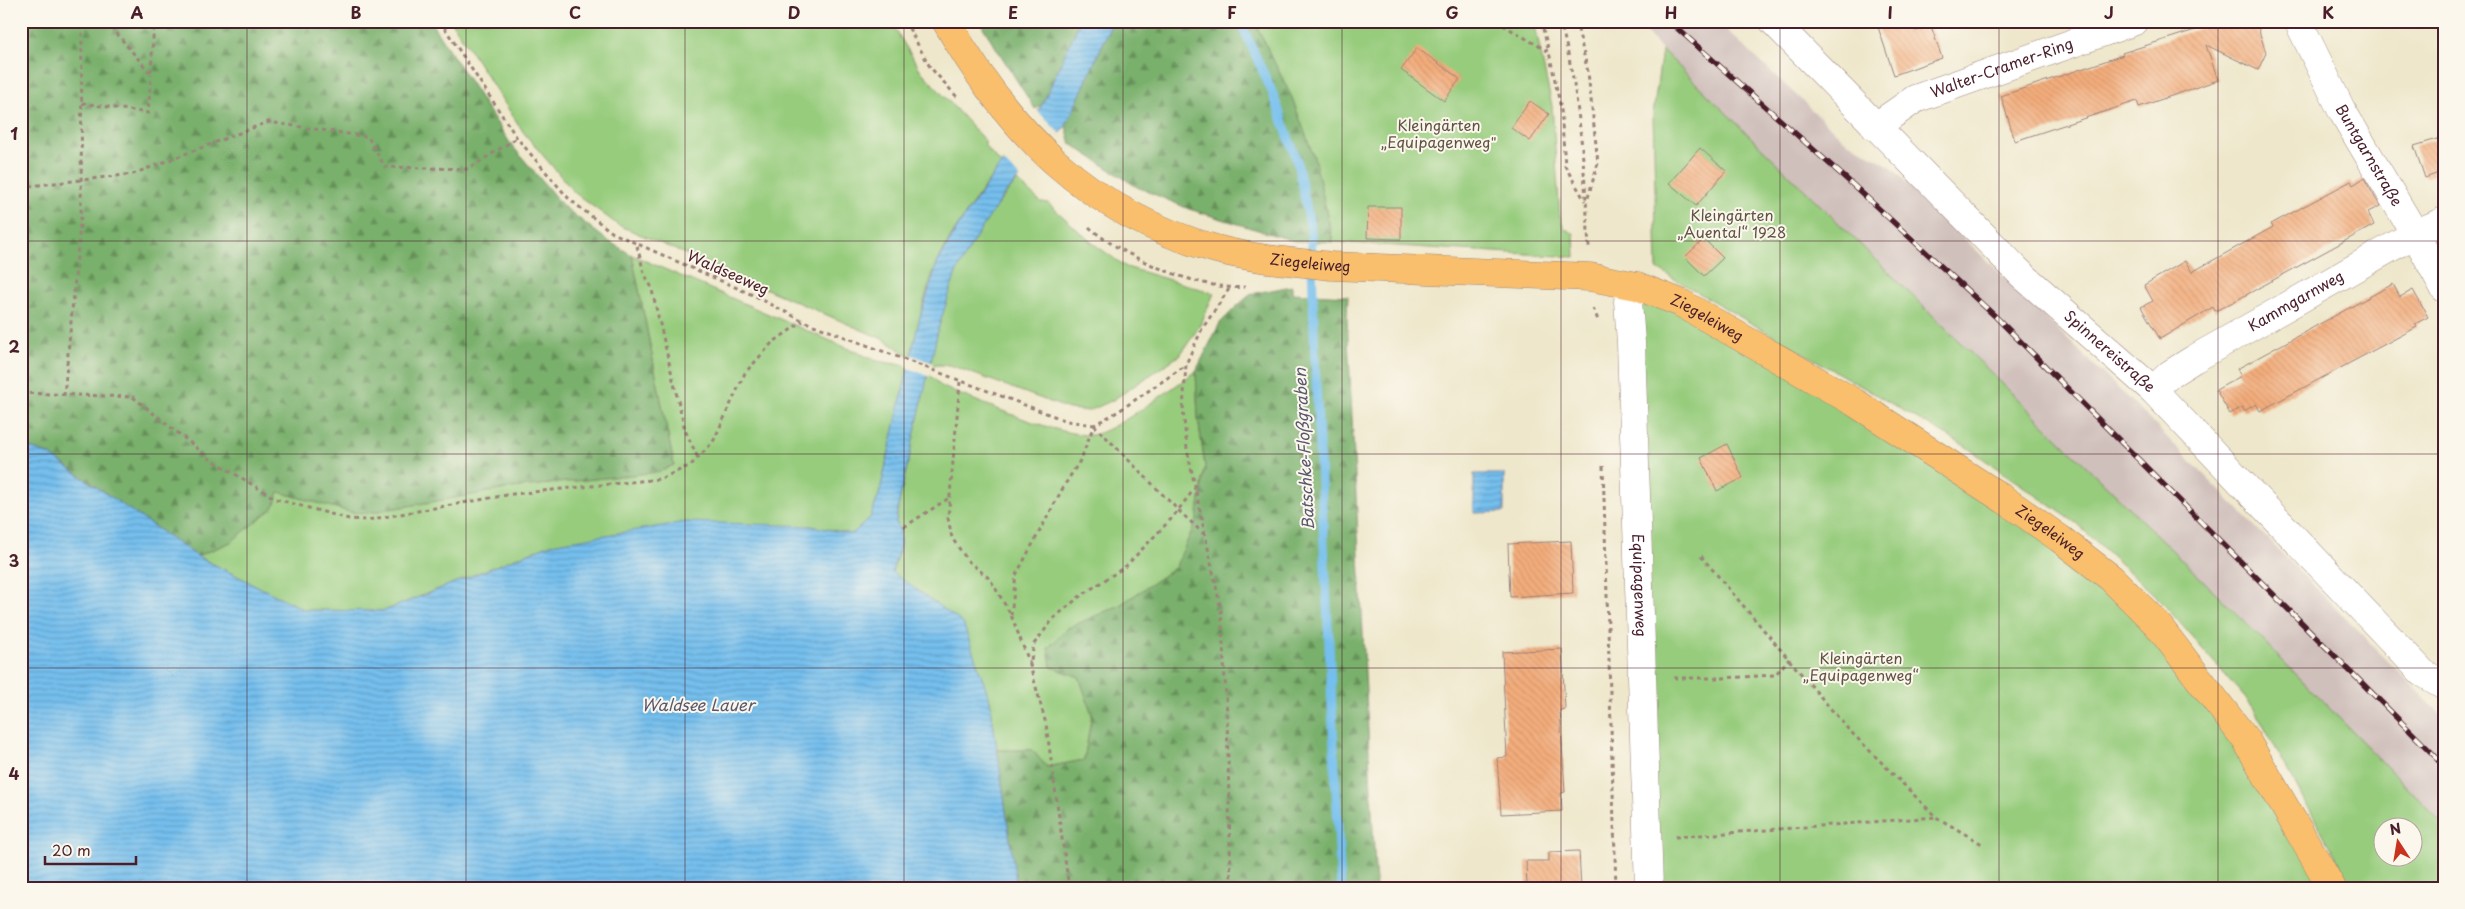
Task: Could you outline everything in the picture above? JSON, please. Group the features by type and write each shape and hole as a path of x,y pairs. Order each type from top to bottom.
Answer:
{"main road":[{"name":"Ziegeleiweg","path":"946,21 989,90 1019,128 1054,164 1098,195 1128,213 1171,234 1217,249 1293,262 1332,266 1590,277 1637,286 1681,303 1854,402 2005,500 2111,578 2157,624 2246,740 2332,888"}],"street":[{"name":"Spinnereistraße","path":"1773,21 2021,274 2153,390 2423,673 2444,685"},
{"name":"Walter-Cramer-Ring","path":"1875,127 1915,99 2135,21"},
{"name":"Buntgarnstraße","path":"2298,21 2342,109 2415,234 2444,288"},
{"name":"Kammgarnweg","path":"2153,390 2170,374 2194,359 2415,234 2444,221"},
{"name":"Equipagenweg","path":"1637,286 1628,302 1631,343 1649,888"}],"path":[{"path":"64,396 81,215 82,21"},
{"path":"106,21 151,74"},
{"path":"82,103 148,113 154,21"},
{"name":"Waldseeweg","path":"440,21 517,138 569,199 613,233 755,296 803,321 881,349 960,382 1066,421 1094,425"},
{"path":"1496,21 1549,52"},
{"path":"1541,21 1561,109 1565,166 1586,204"},
{"path":"1560,21 1574,74 1579,107 1590,257"},
{"path":"1576,21 1588,72 1598,163 1586,204"},
{"path":"21,187 133,174 268,122 368,137 385,167 468,169 517,138"},
{"path":"637,245 644,273 652,286 685,430 698,458"},
{"path":"1229,289 1202,329 1186,364 1183,410 1187,449 1221,610 1227,715 1231,888"},
{"path":"1590,303 1600,327"},
{"path":"21,393 133,397 209,458 276,499 349,519 367,520 512,494 660,479 691,465 714,442 745,373 772,344 803,321"},
{"path":"1011,615 1016,575 1064,486 1081,459 1094,425 1119,411 1186,364"},
{"path":"960,382 949,498 948,518 952,538 968,561 990,579 1011,615 1030,664 1046,724 1069,888"},
{"path":"1094,425 1206,536"},
{"path":"1603,462 1616,888"},
{"path":"1030,664 1034,644 1054,618 1079,597 1126,566 1178,510 1195,487"},
{"path":"904,528 949,498"},
{"path":"1701,556 1848,729 1936,817 1982,844"},
{"path":"1674,678 1775,675 1789,659"},
{"path":"1647,838 1936,817"}],"shaded area":[{"path":"1636,21 1717,21 1844,140 1890,166 2143,413 2444,718 2444,825 2228,605 1662,50"}],"green space":[{"path":"21,21 430,21 510,143 563,206 608,241 632,255 674,465 658,472 512,488 367,513 350,512 279,492 274,507 231,542 197,556 50,455 21,445"},
{"path":"451,21 890,21 921,71 985,141 985,146 1001,164 958,225 943,251 932,275 925,298 911,357 885,340 618,225 575,193 524,133"},
{"path":"979,21 1080,21 1042,105 1035,109"},
{"path":"1113,21 1254,21 1292,98 1315,160 1333,242 1294,241 1189,209 1137,187 1071,144 1066,126"},
{"name":"Kleingärten „Equipagenweg\"","path":"1254,21 1534,21 1552,106 1560,217 1564,228 1574,234 1575,257 1333,242 1315,160 1292,98"},
{"name":"Kleingärten „Auental“ 1928","path":"1662,50 2228,605 2444,825 2444,888 2353,888 2253,707 2160,600 2076,523 1965,446 1657,269 1653,114"},
{"path":"1017,181 1041,202 1048,203 1091,242 1126,267 1214,293 1201,324 1180,355 1113,400 1089,411 1069,409 950,365 930,365 951,284 968,248 983,224"},
{"path":"632,255 877,361 909,366 879,495 870,518 852,534 811,526 551,544 384,611 305,610 197,556 231,542 279,492 350,512 367,513 512,488 658,472 674,465"},
{"path":"1292,286 1292,293 1348,296 1347,318 1376,888 1017,888 997,750 1032,750 1047,767 1084,760 1092,714 1079,677 1051,667 1048,648 1068,628 1120,605 1175,568 1197,520 1205,466 1198,418 1196,371 1220,323 1236,307 1251,294"},
{"name":"Kleingärten „Equipagenweg“","path":"1637,286 1854,402 2157,624 2332,888 1649,888"},
{"path":"1196,371 1198,418 1205,466 1197,520 1175,568 1120,605 1068,628 1051,667 1079,676 1092,714 1084,760 1047,767 1032,750 997,750 990,700 892,572 900,546 900,530 896,522 899,502 928,373 941,386 1005,412 1061,431 1091,435 1100,433 1128,418"}],"water":[{"name":"Waldsee Lauer","path":"1080,21 1113,21 1066,126 1003,196 976,237 956,273 939,326 899,502 896,522 900,530 900,546 892,572 963,623 990,700 1017,888 21,888 21,445 50,455 197,556 305,610 384,611 551,544 686,522 811,526 852,534 870,518 879,495 919,320 937,264 958,226 1042,105"},
{"path":"1474,474 1504,474 1504,512 1474,513"}],"pier":[{"path":"1036,109 1061,135 1022,179 1001,159"},
{"path":"909,354 933,363 930,377 906,367"}],"building":[{"path":"1876,21 1913,21 1916,31 1931,26 1942,58 1894,75"},
{"path":"2206,21 2256,21 2266,53 2258,70 2206,45 2218,80 2139,107 2137,101 2015,141 2001,96 2123,55 2122,53 2208,26"},
{"path":"1417,48 1460,79 1444,101 1401,70"},
{"path":"1530,101 1549,114 1530,141 1511,128"},
{"path":"2444,137 2444,171 2425,178 2414,146"},
{"path":"1700,148 1726,171 1696,206 1669,183"},
{"path":"2364,178 2380,206 2368,212 2374,225 2233,302 2215,311 2213,307 2160,339 2141,307 2153,301 2144,285 2185,261 2192,272 2273,227 2271,224 2351,181 2353,185"},
{"path":"1368,207 1401,207 1401,239 1367,238"},
{"path":"1704,239 1723,258 1704,276 1685,257"},
{"path":"2393,284 2400,297 2413,290 2428,317 2415,324 2417,327 2260,411 2256,404 2244,411 2242,407 2230,414 2216,390 2241,376 2237,369"},
{"path":"1727,444 1743,478 1717,491 1701,458"},
{"path":"1571,541 1573,593 1510,597 1508,544"},
{"path":"1562,649 1565,709 1560,710 1565,792 1561,793 1562,811 1501,814 1497,758 1507,757 1502,652"},
{"path":"1579,851 1581,888 1527,888 1526,861 1549,861 1549,852"}],"waterway":[{"name":"Batschke‐Floßgraben","path":"1240,21 1273,94 1297,161 1311,230 1315,361 1341,888"}],"railway":[{"path":"1669,21 1851,183 1996,317 2444,765"}]}
